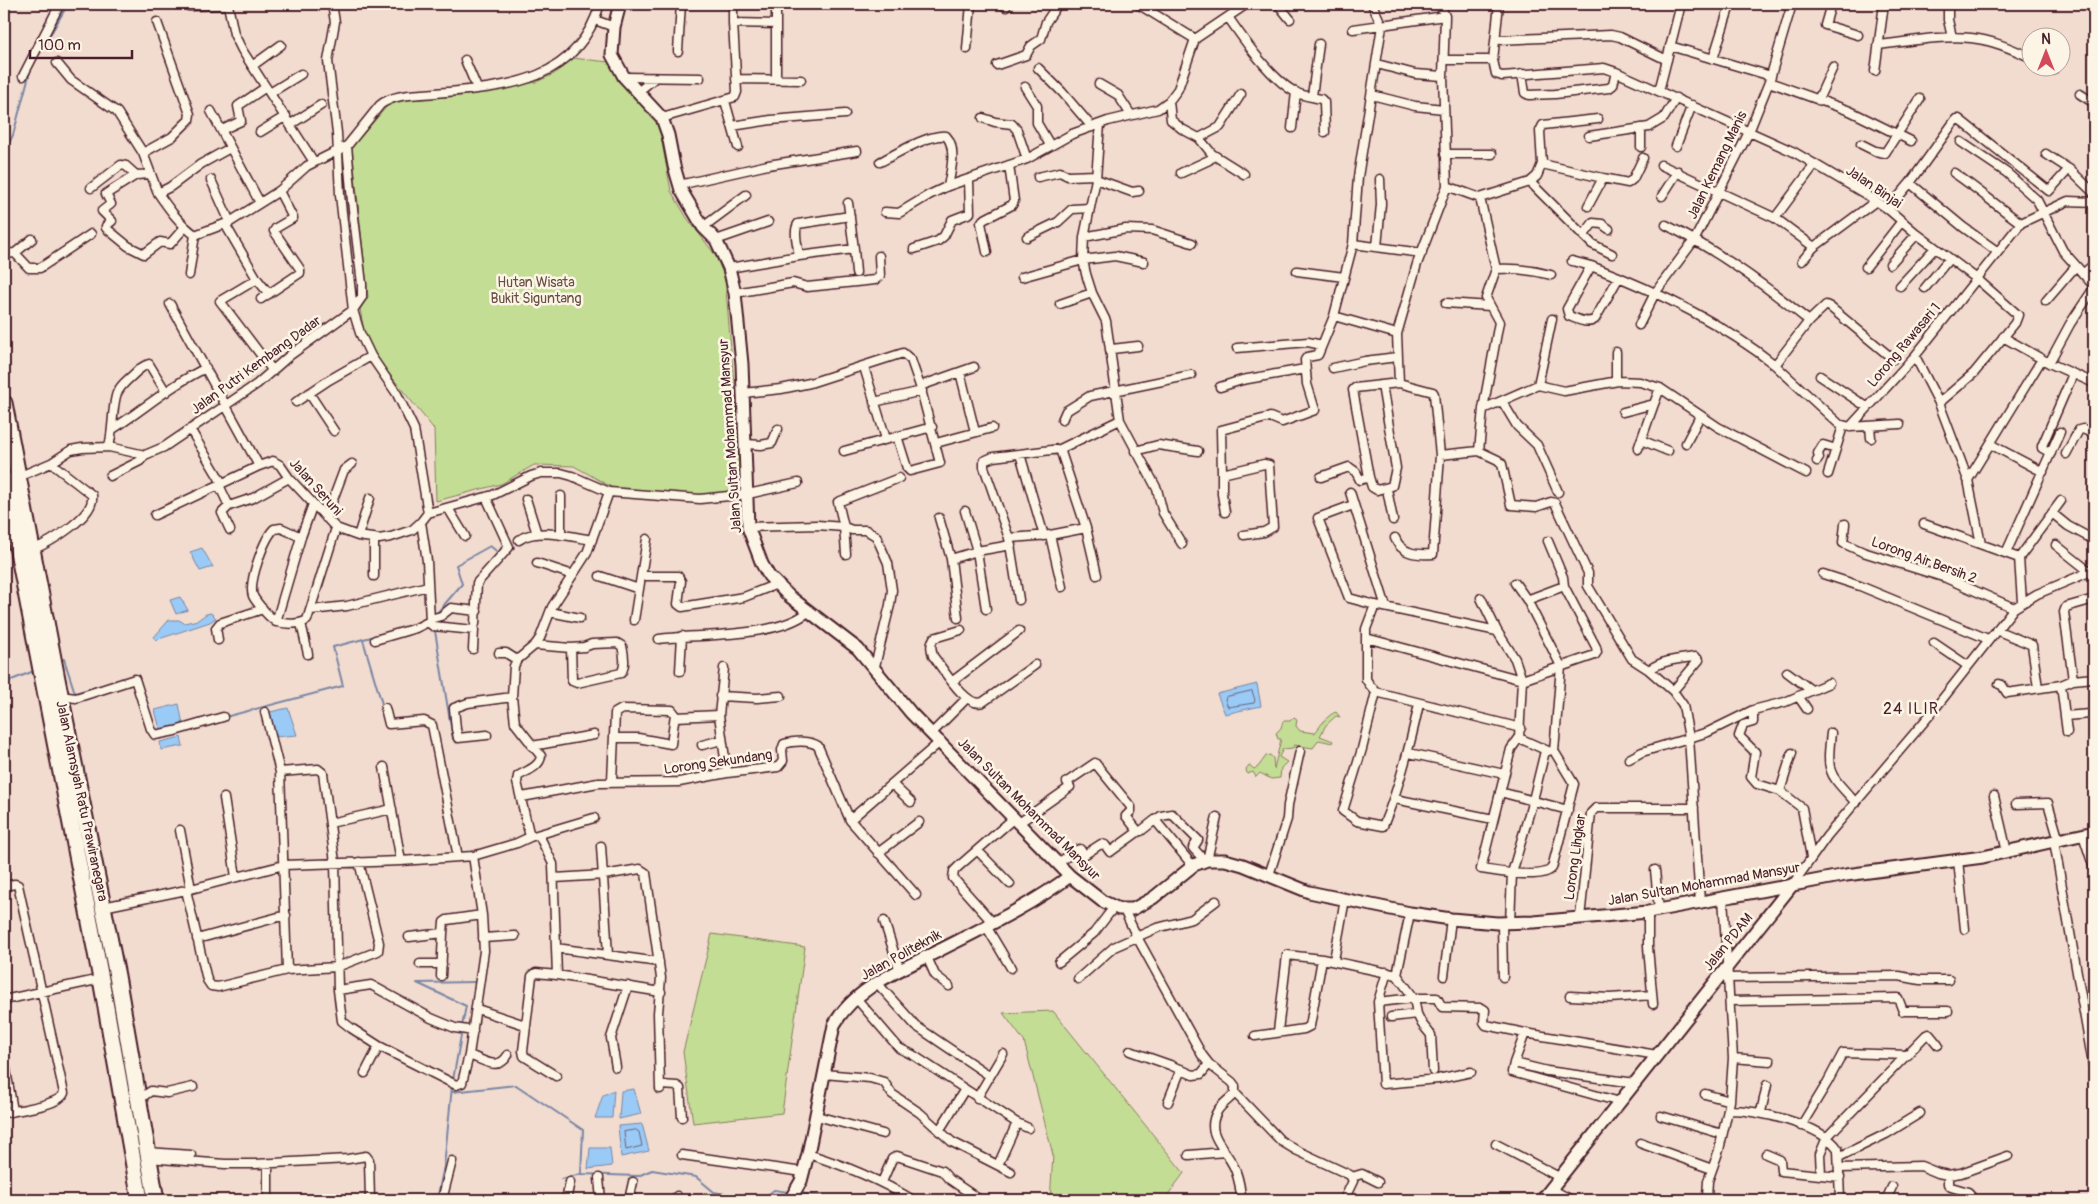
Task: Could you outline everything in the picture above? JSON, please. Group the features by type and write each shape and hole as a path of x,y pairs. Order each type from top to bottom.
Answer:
{"highway":[{"name":"Jalan Alamsyah Ratu Prawiranegara","path":"4,403 8,483 42,686 100,979 156,1200"},
{"name":"Jalan Alamsyah Ratu Prawiranegara","path":"8,483 32,550 103,907 138,1100 143,1150 140,1200"}],"street":[{"path":"23,76 60,4"},
{"path":"332,4 335,22 328,60 353,310 360,333 371,356 397,394 414,429 428,513 501,492 531,476 552,473 572,476 609,492 700,499 748,494 798,483"},
{"path":"195,235 230,221 279,191 302,169 347,146 380,105 387,100 407,95 513,83 550,71 573,51 588,33 600,4"},
{"name":"Jalan Sultan Mohammad Mansyur","path":"620,4 614,27 612,55 624,77 662,118 680,185 689,205 703,227 716,240 729,268 735,293 742,364 748,527 762,564 777,584 808,612 847,639 875,666 911,712 1070,876 1102,901 1119,909 1133,909 1148,901 1193,866 1206,860 1225,860 1269,875 1309,892 1410,914 1506,923 1580,918 1654,911 1846,875 1983,857 2089,833"},
{"path":"678,51 681,4"},
{"path":"776,4 776,79"},
{"path":"967,48 971,4"},
{"path":"997,65 1026,55 1031,46 1041,39 1046,22 1058,4"},
{"path":"1138,4 1195,39"},
{"path":"885,212 899,213 948,186 1027,158 1072,134 1100,124 1158,109 1169,101 1178,89 1195,39 1247,4"},
{"path":"1278,4 1290,19"},
{"path":"1226,512 1222,494 1220,430 1270,417 1282,422 1315,410 1307,384 1306,359 1318,355 1334,316 1353,244 1358,177 1382,26 1372,4"},
{"path":"1400,383 1397,334 1422,253 1447,186 1443,76 1445,16 1440,4"},
{"path":"1444,60 1494,60 1499,4"},
{"path":"1659,91 1681,4"},
{"path":"1713,59 1729,4"},
{"name":"Jalan Kemang Manis","path":"1639,325 1655,292 1695,239 1749,132 1770,79 1792,4"},
{"path":"1831,4 1825,24 1858,35"},
{"path":"1875,71 1884,4"},
{"path":"1948,4 1948,20 1952,37"},
{"path":"189,6 228,5 234,34 252,66 314,162"},
{"path":"662,118 735,97 737,92 733,7"},
{"path":"1353,29 1445,16"},
{"path":"1228,17 1250,49 1296,92 1321,99 1324,102 1325,132"},
{"path":"595,20 614,27"},
{"path":"143,152 172,137 189,120 190,114 157,22"},
{"path":"733,23 776,24"},
{"path":"1497,40 1611,35 1620,37 1667,60"},
{"path":"1878,44 1952,37 1974,38 2020,53"},
{"path":"1312,96 1319,44"},
{"path":"252,66 281,45"},
{"path":"1670,46 1770,79 1818,100 1850,111 1910,140"},
{"path":"466,60 477,88"},
{"name":"Jalan Binjai","path":"1494,60 1498,75 1604,68 1692,105 1794,152 1888,209 1917,234 1977,279 2018,315 2015,323 2003,337"},
{"path":"57,63 71,80 89,95 117,112 143,152 158,193 170,211 195,235"},
{"path":"1377,64 1415,74 1443,76"},
{"path":"1818,100 1832,67"},
{"path":"1038,68 1062,92 1092,128"},
{"path":"1522,74 1525,93 1529,95 1609,88 1613,85 1616,72"},
{"path":"226,128 241,121 238,107 301,74"},
{"path":"624,77 700,78"},
{"path":"639,92 655,78"},
{"path":"736,79 801,80"},
{"path":"1099,84 1118,95 1131,115"},
{"path":"1025,87 1037,106 1037,123 1050,145"},
{"path":"1292,128 1296,92"},
{"path":"1199,138 1220,127 1241,94"},
{"path":"2080,94 2094,103"},
{"path":"1372,95 1415,106 1444,109"},
{"path":"1589,136 1649,127 1664,118 1676,98"},
{"path":"1861,144 1883,154 1887,151 1920,100"},
{"path":"725,101 738,147"},
{"path":"1169,101 1171,120 1176,125 1199,138 1214,156 1244,174"},
{"path":"291,124 321,105"},
{"path":"1676,146 1692,105"},
{"path":"212,111 260,203"},
{"path":"732,126 845,114"},
{"path":"260,132 286,116"},
{"path":"983,118 1012,124 1017,130 1027,158"},
{"path":"1888,209 1910,183 1956,118 2049,191"},
{"path":"1447,186 1480,198 1530,182 1537,176 1542,164 1540,131 1543,124 1598,119"},
{"path":"1100,124 1096,177 1084,237 1083,260 1092,293 1106,321 1112,349 1120,420 1157,489 1163,514 1182,544"},
{"path":"1641,128 1641,147"},
{"path":"880,162 908,148 945,135 949,138 952,157 948,186"},
{"path":"1960,142 2007,173 2039,203 2057,242 2094,287 1968,480"},
{"path":"347,146 362,284 362,296 353,310"},
{"path":"158,193 170,187 201,164 230,148"},
{"path":"680,185 768,165 857,151"},
{"path":"1445,154 1492,154"},
{"path":"2046,154 2069,169 2093,189"},
{"path":"1181,173 1214,156"},
{"path":"1542,164 1628,183 1633,179 1643,158"},
{"path":"1661,164 1775,218 1814,247"},
{"path":"1775,218 1815,164"},
{"path":"91,188 121,165 126,166 136,175"},
{"path":"987,252 983,220 1010,207 1014,200 1009,165"},
{"path":"2039,203 2069,169"},
{"path":"1662,196 1678,171"},
{"path":"1038,177 1060,172 1068,176 1096,177 1132,192 1140,191"},
{"path":"1954,173 1986,194 1999,207 2022,223 2068,201 2094,202"},
{"path":"151,174 136,175 106,194 110,204 102,211 112,221 106,228 128,246 144,254 160,242 170,244 185,227"},
{"path":"1588,206 1603,178"},
{"path":"1377,247 1381,204 1380,179"},
{"path":"211,180 256,279 268,294"},
{"path":"914,249 938,242 944,236 952,220 970,213 969,180"},
{"path":"1530,182 1592,244 1612,254"},
{"path":"1910,183 1998,252"},
{"path":"261,300 300,273 300,269 274,231 293,218 279,191"},
{"path":"703,227 746,196"},
{"path":"1479,451 1483,409 1499,322 1490,306 1487,294 1496,269 1480,198"},
{"path":"1802,261 1814,247 1876,202"},
{"path":"848,203 856,273"},
{"path":"1027,237 1058,222 1072,209 1090,208"},
{"path":"799,256 795,228 798,224 850,216"},
{"path":"1866,267 1902,221"},
{"path":"716,240 768,222"},
{"path":"1584,235 1594,223 1602,224 1609,229"},
{"name":"Lorong Rawasari 1","path":"1847,426 1915,356 2022,223"},
{"path":"1666,225 1695,239 1809,321"},
{"path":"1084,237 1126,229 1152,230 1192,244"},
{"path":"15,253 29,268 40,268 91,234"},
{"path":"1890,264 1917,234"},
{"path":"189,275 195,235"},
{"path":"4,254 15,253 32,239"},
{"path":"1353,244 1422,253"},
{"path":"1900,286 1935,248"},
{"path":"729,268 854,249"},
{"path":"735,293 793,283 806,287 875,280 880,276 879,256"},
{"path":"1022,277 1083,260 1115,256 1144,262"},
{"path":"1925,288 1949,259"},
{"path":"1572,261 1591,266 1655,292 1738,338 1774,365 1839,424 1847,426 1900,424"},
{"path":"2083,274 2094,264"},
{"path":"1591,266 1567,309 1569,316 1586,322 1592,322 1596,319 1619,277"},
{"path":"2046,301 2076,266"},
{"path":"1496,269 1522,269 1551,275"},
{"path":"1297,271 1344,277"},
{"path":"256,279 220,301 273,371"},
{"path":"1060,304 1092,293"},
{"path":"1446,303 1490,306"},
{"path":"170,304 259,466"},
{"path":"1774,365 1809,321 1826,305 1893,359"},
{"name":"Jalan Putri Kembang Dadar","path":"110,476 140,461 145,455 164,447 226,405 353,310"},
{"path":"1334,316 1397,334"},
{"path":"1538,385 1552,319"},
{"path":"1939,403 1974,373 2003,337 2046,361 2094,383"},
{"path":"1237,348 1308,342 1322,345"},
{"path":"1112,349 1138,346"},
{"path":"1616,352 1616,381"},
{"path":"743,393 781,389 810,383 906,353 911,360 921,388 940,463 910,471 907,468 897,436"},
{"path":"296,402 371,356"},
{"path":"1915,356 1939,403 1968,480 1982,544"},
{"path":"1333,368 1365,361 1397,358"},
{"path":"109,447 113,429 116,395 123,385 147,364 151,366 166,392"},
{"path":"864,366 886,439"},
{"path":"874,402 921,388 974,367"},
{"path":"113,429 145,409 191,375 206,368"},
{"path":"1220,387 1242,380 1305,369"},
{"path":"960,372 975,432"},
{"path":"2051,453 2042,448 2042,446 2073,374"},
{"path":"1062,420 1066,411 1090,396 1099,393 1117,392 1191,375"},
{"path":"1820,376 1867,407"},
{"path":"1483,409 1538,385 1564,391 1616,381 1640,382 1660,388 1700,416 1806,473"},
{"path":"1382,385 1396,468 1393,484 1387,489 1374,489 1369,477 1352,390 1355,388 1382,385 1400,383 1434,392 1440,454 1433,554 1406,551 1401,548 1395,538"},
{"path":"1638,449 1660,388"},
{"path":"309,393 334,431"},
{"path":"1502,401 1517,426 1537,445 1558,492"},
{"path":"1623,412 1654,404"},
{"path":"1686,443 1700,416"},
{"path":"1019,600 1010,542 984,467 984,462 993,457 1060,448 1120,420"},
{"path":"1828,474 1836,449 1847,426"},
{"path":"1870,426 1870,438"},
{"path":"844,451 932,427"},
{"path":"936,443 992,428"},
{"path":"190,429 220,484 229,506"},
{"path":"746,444 761,445 772,443 778,429"},
{"path":"2066,454 2079,430 2083,429 2094,434"},
{"path":"2006,553 2060,432"},
{"path":"1641,440 1668,451"},
{"path":"1990,444 2043,472"},
{"path":"1817,461 1819,458 1818,452 1823,445 1836,449"},
{"path":"1135,451 1158,446 1198,451"},
{"path":"8,483 51,463 71,450 109,447 145,455"},
{"path":"1060,448 1086,528 1097,575"},
{"path":"1440,454 1479,451 1498,460 1502,464 1512,505 1536,507 1551,502 1555,504 1588,573 1588,586 1632,659 1649,670 1673,691 1683,706 1689,738 1700,902"},
{"path":"1020,454 1062,587"},
{"name":"Jalan Seruni","path":"155,515 259,466 276,462 336,528 358,536 391,538 403,534 422,522 428,513"},
{"path":"32,550 48,543 85,514 92,502 92,495 51,463"},
{"path":"326,518 344,470 352,464"},
{"path":"1222,474 1264,464 1269,465 1273,527 1264,532 1244,535"},
{"path":"1321,477 1349,467 1356,472 1360,480 1369,477"},
{"path":"230,530 222,512 229,506 253,498 290,478"},
{"path":"846,554 844,527 838,502 899,478"},
{"path":"1387,489 1393,520"},
{"path":"530,837 517,782 518,776 540,761 541,756 515,723 512,697 514,666 517,660 535,645 540,638 550,612 587,554 609,492"},
{"path":"1350,492 1386,607"},
{"path":"561,496 561,535"},
{"path":"476,624 477,584 509,547 486,497"},
{"path":"358,536 370,498"},
{"path":"526,499 537,534"},
{"path":"2022,602 2019,558 2061,501"},
{"path":"276,622 301,537 313,504"},
{"path":"1354,505 1318,518 1349,598 1497,631"},
{"path":"448,508 465,536"},
{"path":"965,511 977,551 986,609"},
{"path":"2052,513 2068,526 2094,540"},
{"path":"939,518 950,560 958,618"},
{"path":"422,522 430,618 433,626 474,630 473,649"},
{"name":"Lorong Air Bersih 2","path":"1845,524 1843,543 1863,552 1946,578 2014,608"},
{"path":"1924,524 2019,558"},
{"path":"748,527 817,525 866,530 874,533 888,563 892,590 875,666"},
{"path":"301,537 277,528 272,531 264,545 252,586 253,596 276,622 301,623 307,620 336,528"},
{"path":"950,560 1010,542 1086,528"},
{"path":"519,540 537,534 561,535 592,540"},
{"path":"374,538 374,576"},
{"path":"634,620 647,539"},
{"path":"1366,638 1522,680 1595,655 1596,647 1564,586 1563,577 1548,541"},
{"path":"2056,545 2092,571"},
{"path":"537,562 573,575"},
{"name":"Jalan PDAM","path":"1542,1200 1793,884 1811,857 1929,716 2014,608 2022,602 2092,571"},
{"path":"1823,574 1988,639"},
{"path":"600,576 639,589"},
{"path":"641,576 675,576 679,578 681,581 678,604 682,607 744,597 777,584"},
{"path":"1481,598 1497,631 1515,659 1522,680 1519,738 1511,749 1481,869 1512,873 1545,873 1550,871 1574,784 1554,751 1561,666 1527,600 1514,583"},
{"path":"310,610 347,606 428,586"},
{"path":"1527,600 1564,586"},
{"path":"2073,680 2064,612 2066,608 2094,600"},
{"path":"1375,605 1366,629 1366,676 1368,684 1376,692 1520,728"},
{"path":"375,640 430,618 441,616 450,608 477,612"},
{"path":"218,640 216,628 220,623 263,609"},
{"path":"550,612 580,618"},
{"path":"659,639 735,633 781,626 808,612"},
{"path":"301,623 308,654"},
{"path":"961,630 944,633 934,638 931,643 933,656 953,681 963,702"},
{"path":"1996,630 2032,645 2038,688"},
{"path":"953,681 1019,631"},
{"path":"680,671 682,636"},
{"path":"535,645 571,648 592,644 619,643 623,650 623,670 618,675 573,682 571,678 571,648"},
{"path":"1934,643 1968,666"},
{"path":"499,653 506,653 517,660"},
{"path":"1649,670 1656,665 1670,660 1695,657 1699,660 1673,691"},
{"path":"963,702 975,704 983,702 1035,665"},
{"path":"724,668 719,715 727,773"},
{"path":"1787,672 1811,690"},
{"path":"60,696 76,698 135,678 151,729 155,735 223,717"},
{"path":"1999,684 2002,685 2007,693 2061,685 2073,680 2094,678"},
{"path":"1629,759 1642,752 1708,732 1753,710 1798,696 1829,683"},
{"path":"2061,685 2067,732"},
{"path":"1376,692 1344,811 1346,815 1356,821 1383,826 1395,799 1409,753 1419,704"},
{"path":"720,696 757,698 781,696"},
{"path":"1798,696 1807,709"},
{"path":"487,735 458,738 454,708 468,703 512,697"},
{"path":"932,733 963,702"},
{"path":"385,708 389,724 424,721 432,725 458,857"},
{"path":"612,781 615,713 618,711 672,710 676,717 671,744 638,738 614,738"},
{"path":"1753,710 1752,722 1743,725 1739,736 1755,752 1751,777 1757,784 1780,792 1802,808 1811,857"},
{"path":"265,712 280,772 287,970"},
{"path":"2065,716 2090,714"},
{"path":"676,717 719,715"},
{"path":"1831,734 1827,762 1829,769 1834,779 1856,803"},
{"path":"532,746 594,735"},
{"path":"1519,738 1545,751 1554,751"},
{"path":"702,745 722,740"},
{"path":"916,895 850,820 941,741"},
{"name":"Lorong Sekundang","path":"522,797 612,781 679,782 781,766 784,744 791,742 814,743 818,746 850,820"},
{"path":"1503,977 1506,923 1512,873 1545,751"},
{"path":"1269,875 1287,820 1288,805 1300,752"},
{"path":"1409,753 1504,774"},
{"path":"1780,792 1792,753"},
{"path":"1012,968 990,924 953,878 954,871 1017,820 1070,787 1067,782 1095,763 1131,807 1127,818 1139,831"},
{"path":"384,767 401,862"},
{"path":"280,772 321,770 323,773 335,862 338,990 342,1021 379,1046 454,1084 462,1083 469,1055 466,1031 477,1009 483,966 482,915 473,856"},
{"path":"892,784 910,802"},
{"path":"1500,792 1568,810"},
{"path":"1994,796 2007,852"},
{"path":"224,798 236,877"},
{"path":"1395,799 1493,820"},
{"path":"2016,804 2048,803 2094,1070"},
{"name":"Lorong Lihgkar","path":"1580,918 1591,813 1593,810 1596,808 1694,808"},
{"path":"330,823 392,809"},
{"path":"1058,863 1077,850 1080,850 1084,855 1088,855 1101,844 1105,845 1110,852 1161,816 1172,814 1198,840 1193,848 1206,860 1217,817"},
{"path":"103,907 189,889 284,865 335,862 401,862 473,856 594,818"},
{"path":"1155,820 1193,866"},
{"path":"878,853 919,822"},
{"path":"180,830 197,939 206,980 211,986 218,988 287,970 337,967 376,952 380,948 359,862"},
{"path":"2089,833 2094,868"},
{"path":"539,835 553,864 557,975"},
{"path":"601,846 608,955"},
{"path":"978,851 1010,884"},
{"path":"1959,860 1965,930"},
{"path":"554,878 604,875 640,869 646,873 659,962 661,992 658,1013 660,1087 677,1086 680,1088 682,1117"},
{"path":"1653,1004 1648,947 1654,911 1655,870"},
{"name":"Jalan Politeknik","path":"794,1195 804,1172 817,1116 834,1025 846,1008 856,998 877,983 1036,899 1070,876"},
{"path":"4,886 15,884 18,886 64,1096 46,1104 4,1113"},
{"path":"1707,1197 1708,1181 1719,1150 1730,1100 1733,1058 1723,897"},
{"path":"1334,960 1345,899"},
{"path":"1078,979 1114,947 1157,928 1192,919 1216,901"},
{"path":"1059,962 1119,909 1137,937 1196,1045 1209,1064 1232,1082 1235,1086 1235,1093 1281,1141 1296,1150 1346,1172 1352,1178 1353,1181 1344,1200"},
{"path":"1397,975 1410,914"},
{"path":"197,939 286,915"},
{"path":"441,976 445,921 482,915"},
{"path":"1444,976 1451,919"},
{"path":"884,921 900,971"},
{"path":"409,937 443,932"},
{"path":"483,938 516,936"},
{"path":"556,948 659,962"},
{"path":"1278,1031 1286,956 1288,954 1334,960 1387,972 1397,975 1414,998 1422,1024 1431,1035 1433,1071"},
{"path":"927,957 935,975 949,986"},
{"path":"1255,1036 1278,1031 1304,1029 1310,1026 1322,959"},
{"path":"420,964 442,964"},
{"path":"1387,972 1378,1002 1383,1084 1438,1079 1472,1072"},
{"path":"556,1076 523,1055 532,976 540,973 557,975 661,992"},
{"path":"1728,978 1899,976 1920,980 1949,980"},
{"path":"4,1000 100,979"},
{"path":"877,983 916,1026 990,1076"},
{"path":"338,990 372,984 419,1012 466,1031"},
{"path":"616,1067 611,1038 628,986"},
{"path":"1570,996 1610,998 1652,995"},
{"path":"856,998 899,1048 1028,1128"},
{"path":"1378,1002 1414,998 1437,998 1442,1007 1482,1008 1486,1025 1657,1055"},
{"path":"1730,1001 1898,998 1903,1012 1948,1011"},
{"path":"477,1009 525,1025"},
{"path":"1391,1017 1418,1014"},
{"path":"1525,1032 1512,1072 1620,1102"},
{"path":"1821,1175 1820,1154 1827,1138 1927,1034 1938,1045"},
{"path":"365,1073 379,1046"},
{"path":"1130,1052 1198,1075 1209,1064"},
{"path":"1801,1126 1827,1083 1842,1053 1908,1054"},
{"path":"977,1098 1003,1054"},
{"path":"469,1055 496,1065 502,1064 508,1055"},
{"path":"4,1058 13,1111"},
{"path":"1733,1058 1770,1060"},
{"path":"1514,1063 1547,1071 1636,1082"},
{"path":"1168,1102 1181,1069"},
{"path":"824,1074 870,1078 884,1082 892,1094 920,1113 952,1142 1011,1172"},
{"path":"1761,1112 1767,1085"},
{"path":"138,1100 151,1091 167,1094 193,1087"},
{"path":"939,1131 965,1089"},
{"path":"1235,1093 1218,1110 1212,1125 1215,1136 1237,1176 1241,1200"},
{"path":"1705,1094 1730,1100"},
{"path":"1728,1110 1761,1112 1801,1126 1827,1138 1838,1149 1840,1200"},
{"path":"1839,1157 1886,1134 1920,1113"},
{"path":"817,1116 883,1134"},
{"path":"1660,1116 1722,1134"},
{"path":"998,1165 1018,1123"},
{"path":"1640,1143 1712,1169"},
{"path":"1496,1144 1561,1178"},
{"path":"143,1150 190,1158 255,1164 348,1159 367,1156 369,1160 370,1200"},
{"path":"1189,1155 1225,1152"},
{"path":"808,1154 850,1167 882,1182 913,1200"},
{"path":"1766,1154 1780,1160 1781,1171 1840,1176"},
{"path":"682,1155 804,1172"},
{"path":"882,1182 892,1159 897,1156 942,1171 949,1179 980,1200"},
{"path":"1840,1168 1922,1166 1948,1175 1961,1173 2008,1156"},
{"path":"442,1200 452,1161"},
{"path":"268,1163 268,1200"},
{"path":"1352,1178 1362,1174 1378,1182"},
{"path":"1948,1175 1948,1184 1970,1194 1968,1200"},
{"path":"599,1178 601,1200"},
{"path":"566,1200 570,1182"},
{"path":"629,1200 633,1182"},
{"path":"1886,1200 1892,1187"},
{"path":"1551,1189 1572,1200"}],"green space":[{"name":"Hutan Wisata Bukit Siguntang","path":"572,58 609,62 618,81 649,110 659,126 671,191 687,218 716,256 725,279 743,489 692,497 615,489 574,466 534,465 501,484 436,501 434,429 373,354 364,331 360,309 368,297 352,147 388,105 405,100 461,96 536,82 554,74"},
{"path":"1336,712 1340,717 1336,716 1326,725 1320,736 1333,741 1332,743 1319,740 1313,748 1294,745 1293,748 1283,749 1279,757 1287,762 1281,768 1280,778 1271,779 1260,773 1256,777 1253,772 1247,774 1246,769 1249,765 1254,769 1258,767 1266,756 1270,755 1273,758 1274,769 1281,739 1278,739 1276,733 1281,728 1283,721 1290,721 1294,717 1297,719 1296,726 1300,731 1315,733 1327,718"},
{"path":"712,934 805,947 782,1113 693,1123 683,1052"},
{"path":"1053,1011 1184,1173 1164,1200 1050,1200 1053,1155 1024,1041 1003,1013"}],"water":[{"path":"202,548 213,567 200,571 190,552"},
{"path":"180,597 188,610 176,614 170,600"},
{"path":"211,613 216,618 210,622 156,640 154,637 169,620 179,620 184,623 198,620"},
{"path":"1257,684 1261,706 1225,714 1217,694"},
{"path":"179,704 183,725 160,729 155,710"},
{"path":"288,708 297,735 275,737 270,712"},
{"path":"181,737 183,746 161,750 160,742"},
{"path":"634,1089 641,1114 619,1119 621,1091"},
{"path":"614,1090 612,1118 595,1118 603,1095"},
{"path":"642,1124 649,1151 621,1157 618,1126"},
{"path":"590,1148 610,1148 612,1166 588,1169"}],"waterway":[{"path":"4,153 13,135 31,68 68,4"},
{"path":"433,615 437,613 462,584 456,565 490,546 499,553 504,542"},
{"path":"435,631 453,739"},
{"path":"225,717 343,686 333,647 375,636"},
{"path":"363,640 382,704"},
{"path":"60,661 64,659 75,693 118,681"},
{"path":"4,683 34,671"},
{"path":"134,676 138,675 143,693"},
{"path":"462,1026 466,1006 417,983 475,982"},
{"path":"453,1080 462,1030"},
{"path":"452,1092 516,1085 583,1130 581,1174"},
{"path":"437,1200 444,1166 452,1087"},
{"path":"561,1179 581,1174 638,1176 652,1170 696,1177 714,1192 761,1200 774,1190 788,1192"},
{"path":"798,1193 847,1200"}],"district":[{"name":"24 ILIR","path":"1911,709"}]}
